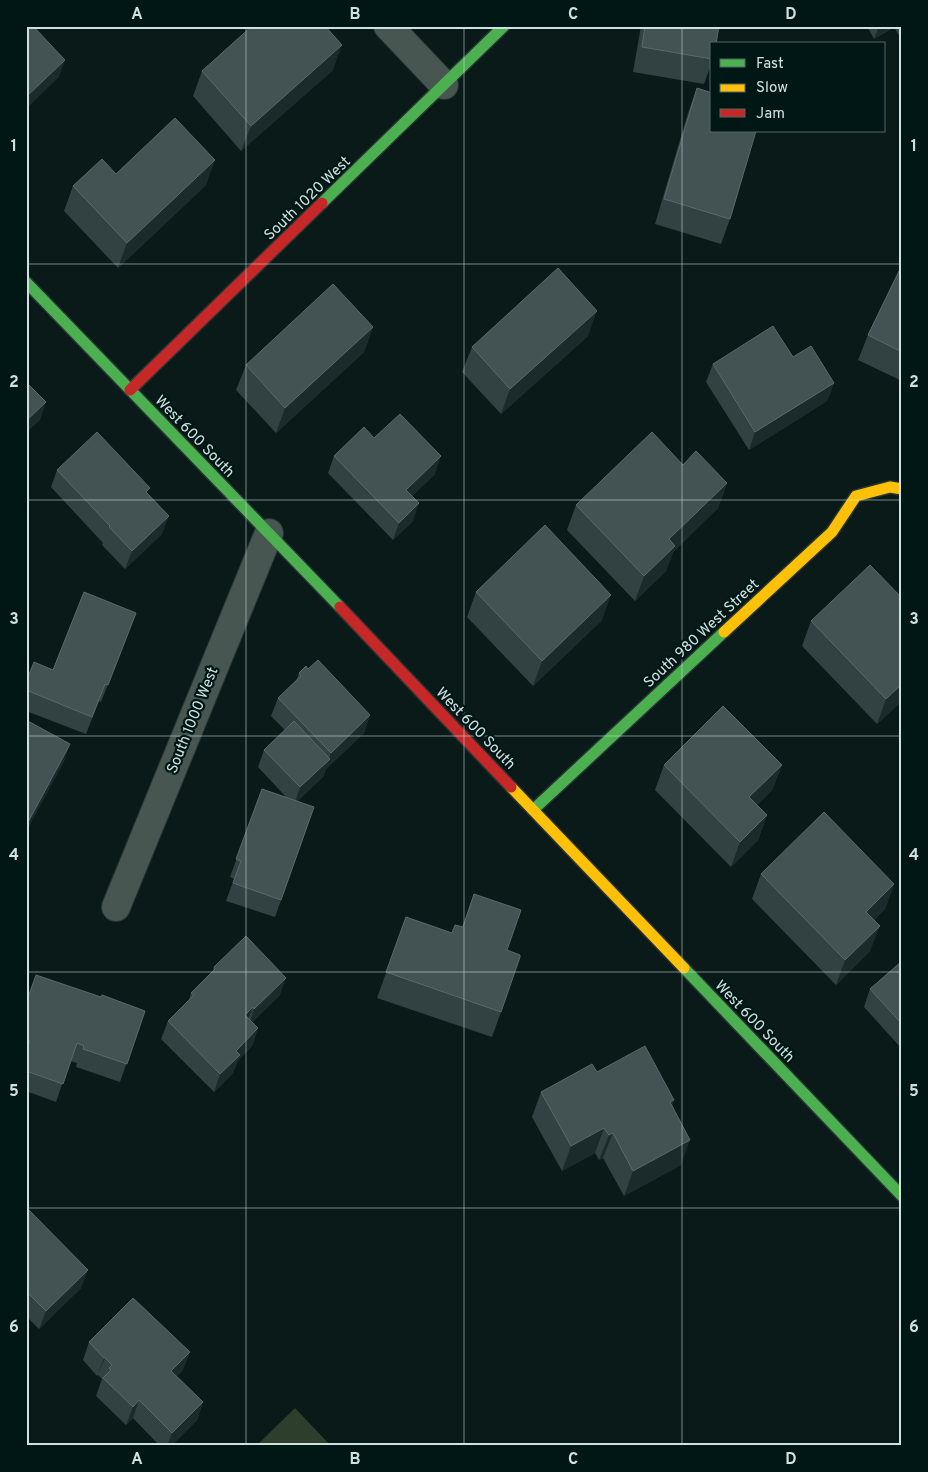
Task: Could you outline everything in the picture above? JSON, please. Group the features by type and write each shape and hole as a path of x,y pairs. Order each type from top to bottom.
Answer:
{"street":[{"path":"388,26 444,85"},
{"name":"South 1020 West","path":"130,390 504,26"},
{"name":"West 600 South","path":"26,282 902,1196"},
{"name":"South 980 West Street","path":"533,810 832,532 856,496 896,488"},
{"name":"South 1000 West","path":"116,907 268,533"}],"green space":[{"path":"295,1408 331,1446 256,1446"}],"building":[{"path":"26,26 33,26 65,60 26,97"},
{"path":"252,26 325,26 342,45 251,126 202,71"},
{"path":"645,26 719,26 716,42 710,42 710,59 642,47"},
{"path":"697,88 710,92 710,132 756,132 730,219 664,199"},
{"path":"175,118 215,160 127,243 73,186 102,159 116,174"},
{"path":"902,265 902,352 868,335"},
{"path":"558,268 597,311 510,389 472,347"},
{"path":"333,284 373,327 285,408 246,365"},
{"path":"773,326 793,357 811,346 834,383 755,432 713,364"},
{"path":"26,382 46,402 26,421"},
{"path":"400,414 441,456 406,490 419,503 399,523 334,456 364,427 374,438"},
{"path":"97,432 150,488 146,492 169,516 132,551 57,470"},
{"path":"652,432 683,465 696,451 727,483 669,539 675,546 644,576 576,505"},
{"path":"545,525 611,595 542,661 476,592"},
{"path":"870,565 902,598 902,684 886,699 811,621"},
{"path":"84,592 136,613 108,685 105,684 92,717 26,690 26,682 34,662 53,670"},
{"path":"318,660 370,715 331,753 278,698 301,676 299,673 306,666 308,669"},
{"path":"723,706 782,765 749,797 767,815 740,842 664,765"},
{"path":"26,720 70,744 26,826"},
{"path":"294,721 330,759 300,787 264,750"},
{"path":"262,789 314,807 281,900 233,883 241,861 236,859"},
{"path":"824,812 894,884 866,912 880,926 845,960 761,874"},
{"path":"474,894 521,910 507,950 520,955 520,957 501,1012 386,972 406,917 452,933 455,925 463,927"},
{"path":"246,936 286,978 254,1009 253,1007 245,1015 258,1028 236,1051 240,1055 220,1074 168,1021 194,995 191,993 215,969 214,967"},
{"path":"902,961 902,1024 870,989"},
{"path":"36,975 101,997 102,995 145,1011 127,1064 83,1049 84,1046 77,1043 63,1084 26,1071 26,1050 30,1041 26,1040 26,1003"},
{"path":"645,1046 674,1100 670,1102 690,1140 633,1171 613,1133 609,1135 604,1128 571,1146 541,1092 592,1064 597,1072"},
{"path":"26,1207 88,1270 46,1311 26,1291"},
{"path":"133,1298 190,1352 171,1371 203,1402 172,1433 139,1400 133,1407 103,1378 111,1370 109,1368 112,1365 89,1342"}],"traffic: fast":[{"path":"322,203 504,26"},
{"path":"26,282 340,607"},
{"path":"533,810 724,632"},
{"path":"684,968 902,1196"}],"traffic: slow":[{"path":"724,632 832,532 856,496 890,487 902,489"},
{"path":"511,787 684,968"}],"traffic: jam":[{"path":"130,390 322,203"},
{"path":"340,607 511,787"}]}
